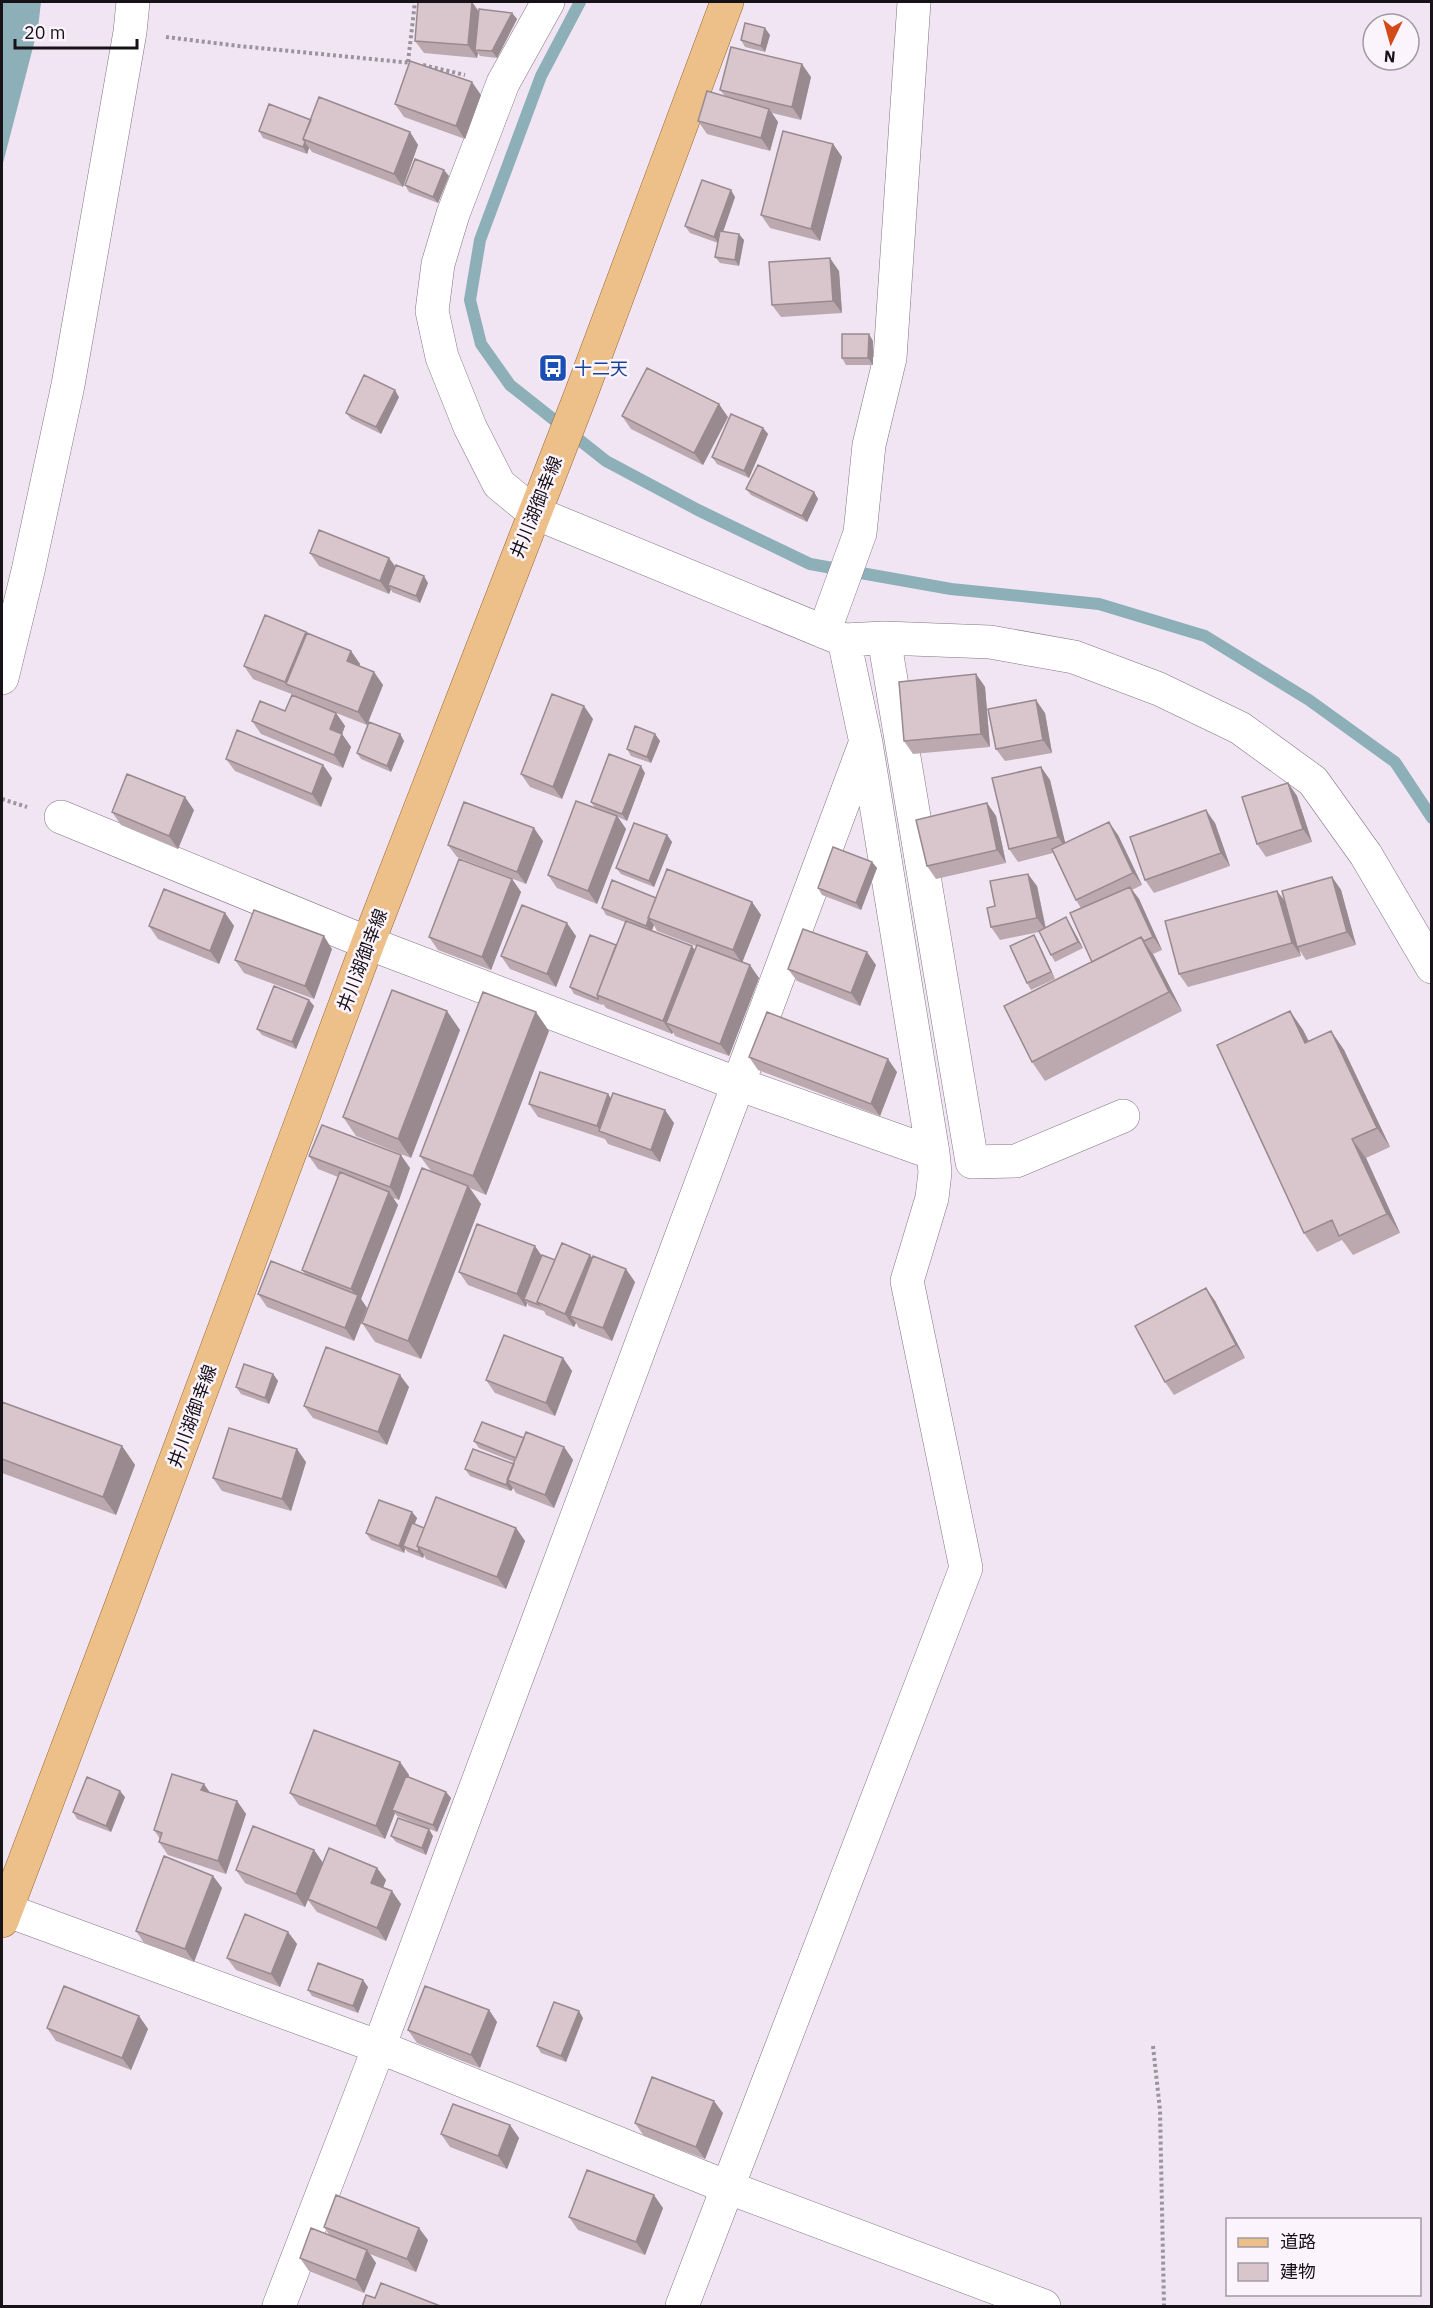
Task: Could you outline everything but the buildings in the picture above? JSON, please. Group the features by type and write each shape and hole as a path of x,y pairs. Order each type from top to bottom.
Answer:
{"main road":[{"name":"井川湖御幸線","path":"4,1915 368,943 533,512 581,394 727,2"}],"street":[{"path":"548,2 503,83 453,214 438,264 432,311 442,357 475,437 499,484 533,512 834,636 990,642 1074,657 1159,689 1240,728 1313,781 1366,855 1431,967"},
{"path":"682,2307 966,1568 907,1281 932,1198 934,1162 866,743 834,636 860,533 869,445 890,358 915,2"},
{"path":"2,678 68,386 131,17"},
{"path":"884,638 972,1162"},
{"path":"279,2307 379,2047 866,743"},
{"path":"61,817 368,943 738,1084 934,1162 1016,1161 1123,1116"},
{"path":"4,1915 379,2047 728,2187 1044,2307"}],"path":[{"path":"408,62 415,2"},
{"path":"131,17 239,46 408,62 503,83"},
{"path":"1153,2046 1160,2110 1164,2307"}],"water":[{"path":"2,2 41,2 38,28 2,167"}],"waterway":[{"path":"580,2 541,76 480,240 470,300 481,344 510,385 606,461 698,510 810,564 951,589 1099,604 1205,636 1309,700 1395,762 1432,818"}],"place":[{"name":"十二天","path":"553,368"}]}
